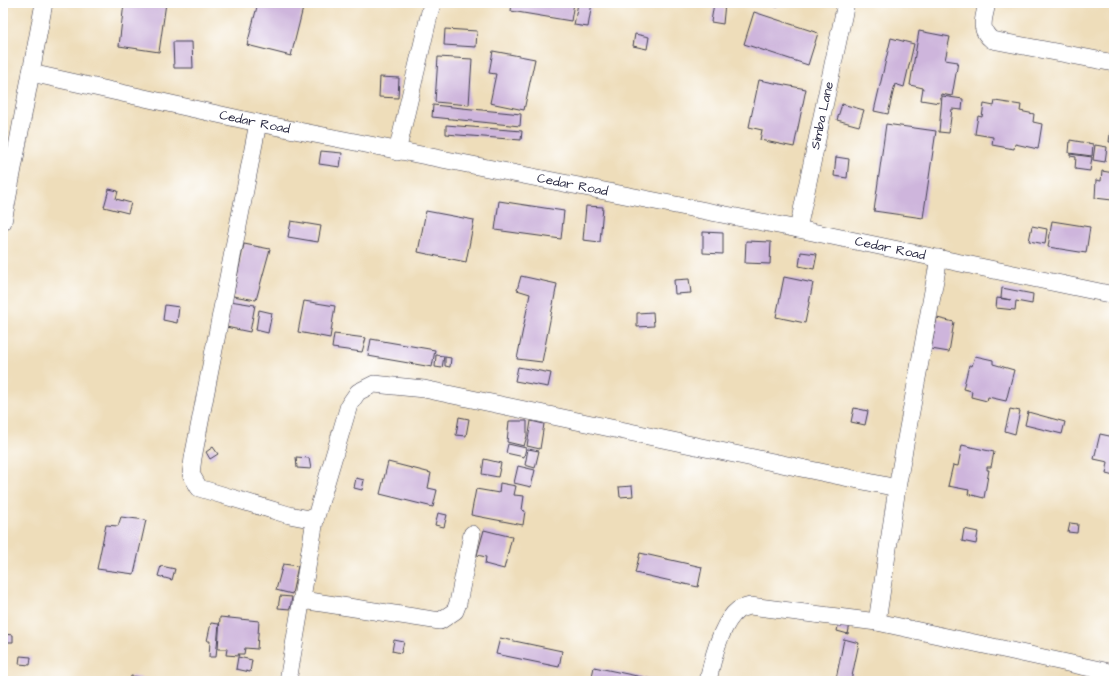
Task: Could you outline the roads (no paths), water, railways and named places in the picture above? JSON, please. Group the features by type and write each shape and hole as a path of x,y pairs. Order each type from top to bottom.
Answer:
{"street":[{"path":"3,222 44,3"},
{"path":"397,152 432,3"},
{"name":"Simba Lane","path":"798,229 846,3"},
{"path":"987,3 983,25 985,34 992,40 1114,63"},
{"name":"Cedar Road","path":"31,73 397,152 798,229 1114,295"},
{"path":"258,123 191,474 199,488 289,515 314,520"},
{"path":"876,622 938,258"},
{"path":"288,681 314,520 349,405 358,392 374,384 424,389 898,488"},
{"path":"302,600 440,621 455,611 458,603 472,534"},
{"path":"708,681 713,657 727,623 738,610 750,606 876,622 1114,673"}]}
